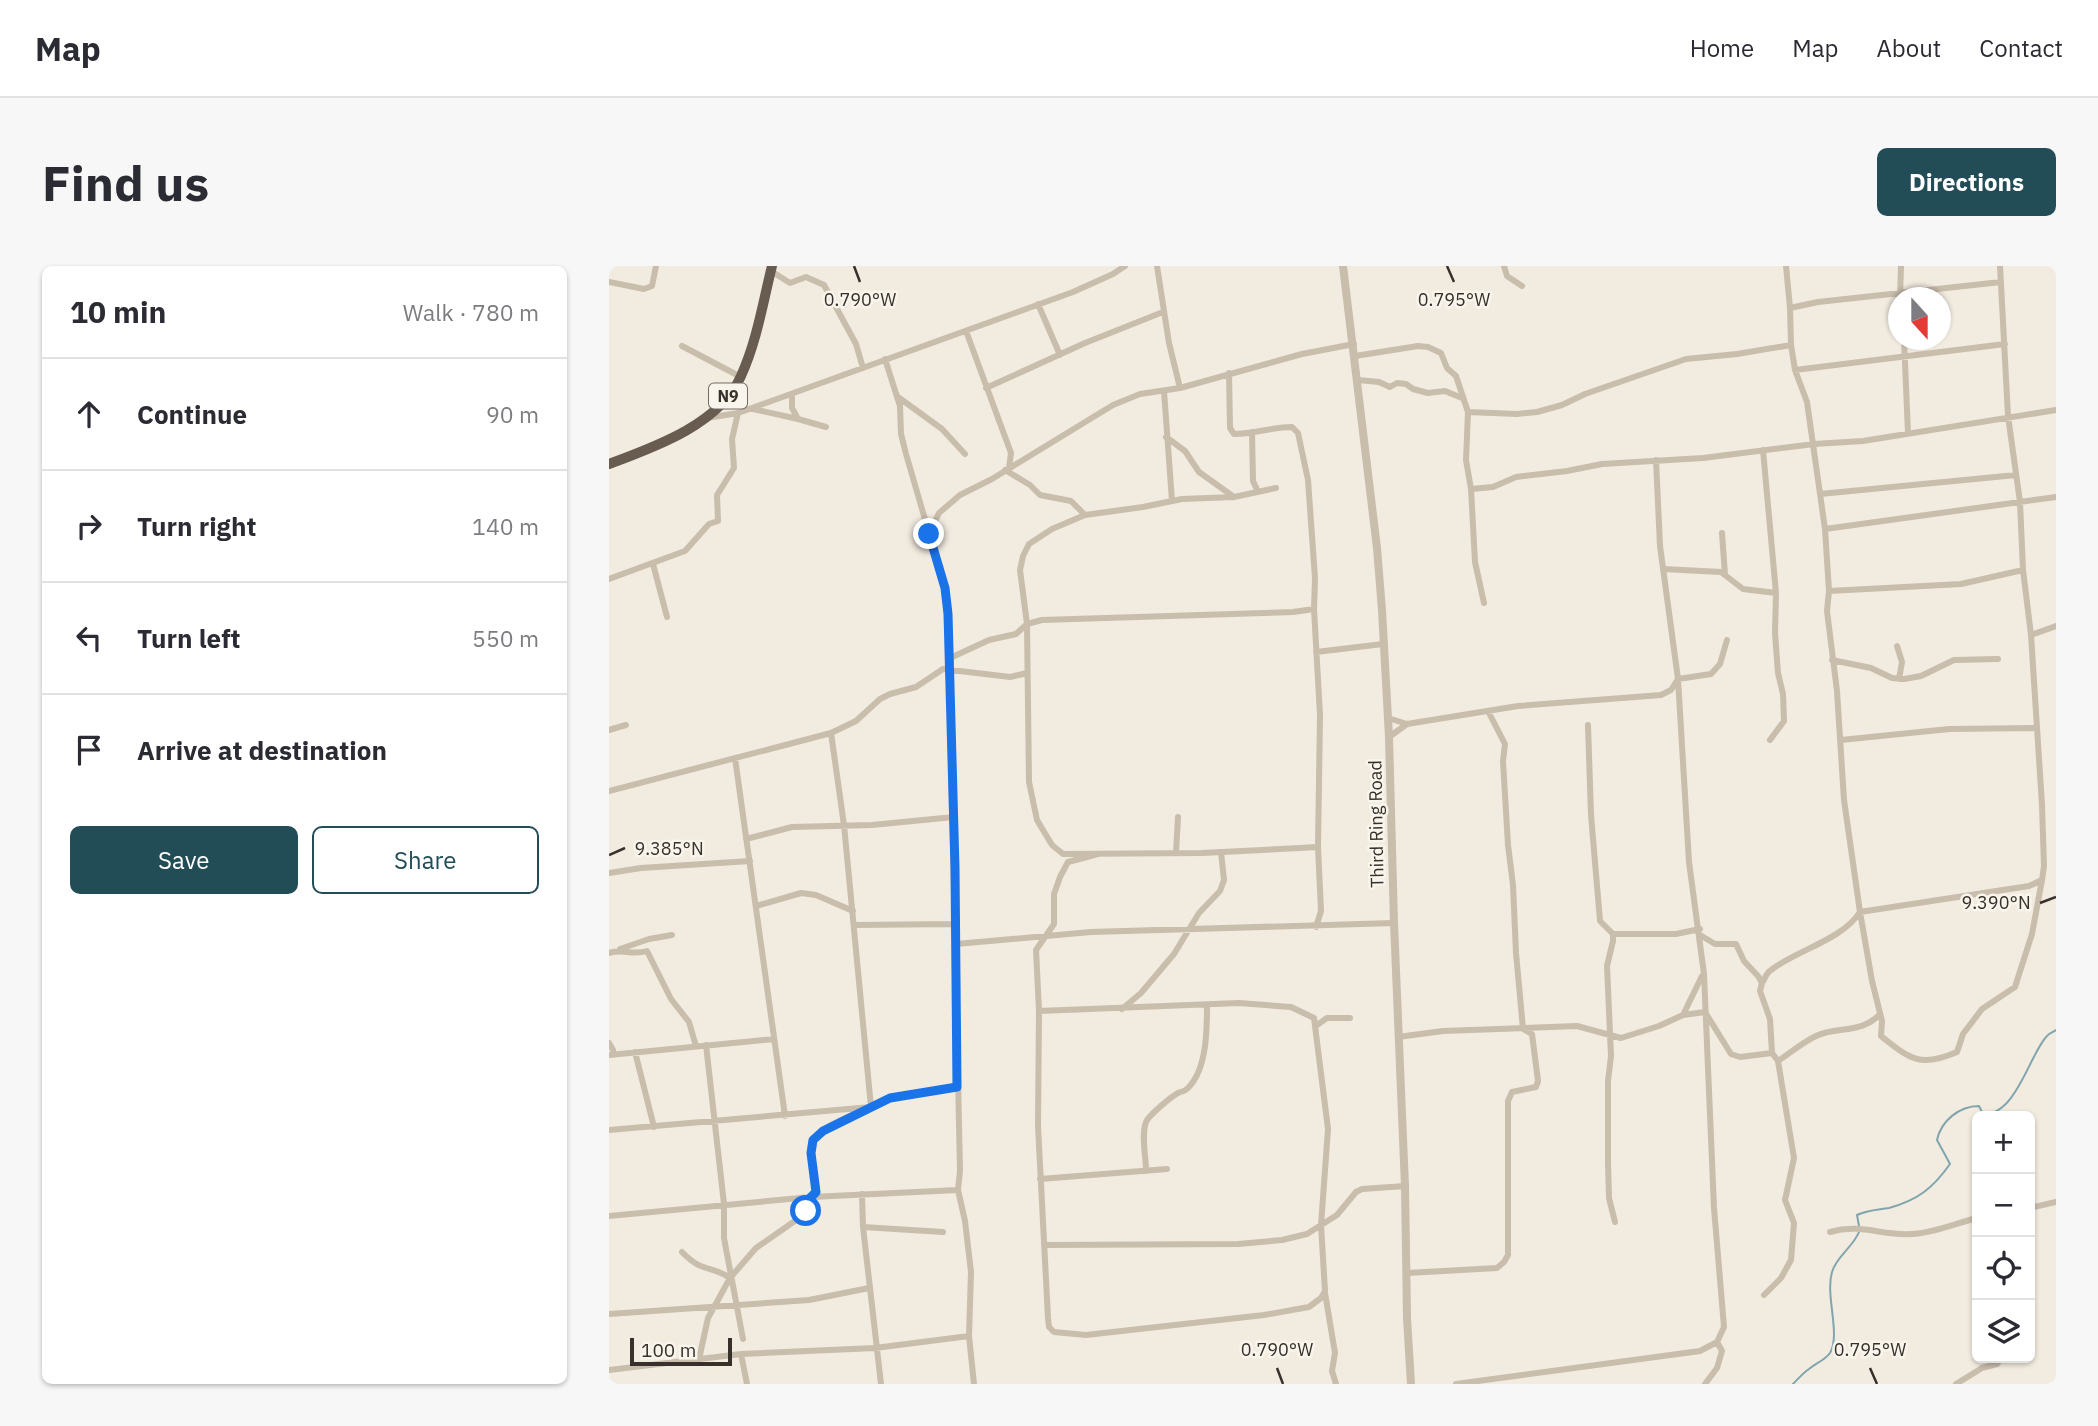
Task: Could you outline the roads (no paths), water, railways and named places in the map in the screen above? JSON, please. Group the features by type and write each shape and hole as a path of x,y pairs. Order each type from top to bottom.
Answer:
{"highway":[{"name":"N9","path":"609,464 670,439 703,419 731,393 741,377 765,301 771,268"}],"street":[{"path":"609,282 643,289 652,286 656,266"},
{"path":"703,419 738,413 966,331 1073,292 1125,266"},
{"path":"1157,266 1163,312 1180,388"},
{"name":"Third Ring Road","path":"1343,266 1377,548 1388,718 1405,1186 1406,1318 1411,1384"},
{"path":"1504,266 1507,276 1522,286"},
{"path":"1786,266 1791,345 1795,370 1807,402 1825,529 1828,611 1844,800 1860,912 1882,1021 1881,1036 1911,1059 1923,1060 1945,1057 1957,1052 1962,1034 1982,1009 2015,987 2032,934 2044,866 2031,635 2023,570 2020,502 2008,416 2000,266"},
{"path":"1900,287 1901,266"},
{"path":"771,268 790,284 806,277 824,285 856,344 863,368"},
{"path":"1951,288 2001,282"},
{"path":"1790,308 1818,302 1888,296"},
{"path":"1038,304 1060,355"},
{"path":"986,388 1163,312"},
{"path":"966,331 1011,453 1021,460"},
{"path":"929,534 939,513 971,488 1112,405 1140,394 1180,388 1302,354 1354,344"},
{"path":"1795,370 2005,344"},
{"path":"1468,412 1537,412 1686,359 1791,345"},
{"path":"682,346 741,377"},
{"path":"1355,356 1418,346 1428,347 1441,353 1447,368 1456,376 1468,412 1466,460 1471,489 1475,562 1484,603"},
{"path":"1905,350 1908,433"},
{"path":"885,359 898,397 901,434 945,588 948,614 956,925 960,1171 958,1191 971,1272 969,1336 974,1384"},
{"path":"1229,373 1230,428 1234,434 1292,427 1298,433 1306,471 1315,578 1320,755 1318,848 1321,911 1316,927"},
{"path":"1358,380 1379,382 1389,387 1398,383 1406,384 1413,389 1429,393 1445,391 1462,398"},
{"path":"1164,391 1172,501"},
{"path":"792,394 792,408 799,419"},
{"path":"898,397 942,429 965,454"},
{"path":"752,408 826,427"},
{"path":"1471,489 1493,487 1515,477 1602,464 1703,458 1814,444 1864,441 2056,410"},
{"path":"609,579 685,551 709,524 718,521 717,495 734,468 732,439 738,413"},
{"path":"1252,432 1253,481 1258,492"},
{"path":"1166,438 1185,451 1199,472 1234,497"},
{"path":"1763,450 1776,593 1778,673 1783,694 1784,721 1770,740"},
{"path":"1007,469 1011,453"},
{"path":"1456,1384 1492,1382 1700,1351 1717,1342 1724,1327 1714,1208 1704,974 1689,862 1678,679 1663,569 1656,460"},
{"path":"1007,469 1040,495 1071,501 1085,515"},
{"path":"1820,494 2016,475"},
{"path":"1276,488 1234,497 1172,501 1085,515 1052,529 1029,544 1020,570 1027,624 1029,782 1037,820 1052,845 1063,854 1318,848"},
{"path":"1825,529 2056,497"},
{"path":"924,513 939,513"},
{"path":"1722,533 1725,575"},
{"path":"653,564 667,617"},
{"path":"1663,569 1721,572 1743,589 1776,593"},
{"path":"1829,591 1961,584 2023,570"},
{"path":"948,659 989,640 1016,634 1027,624 1042,620 1293,612 1314,609"},
{"path":"2031,635 2056,626"},
{"path":"1678,679 1711,674 1720,664 1727,640"},
{"path":"1316,652 1383,644"},
{"path":"1897,646 1902,662 1899,679"},
{"path":"1832,660 1871,668 1887,677 1899,679 1915,678 1954,660 1998,659"},
{"path":"609,791 831,733 856,721 880,699 916,687 935,672 948,668 1010,677 1027,673"},
{"path":"1388,718 1408,723 1518,706 1661,695 1671,691 1678,679"},
{"path":"1487,711 1505,744 1503,761 1508,845 1523,1028"},
{"path":"1389,737 1408,723"},
{"path":"609,730 627,725"},
{"path":"1588,725 1591,816 1600,921 1613,934 1700,932 1715,944 1736,944 1748,966 1760,980 1760,991 1770,1019 1772,1052 1778,1062 1794,1158 1785,1200 1794,1223 1791,1260 1781,1278 1764,1295"},
{"path":"1841,740 1949,729 2036,728"},
{"path":"831,733 844,825 871,1107"},
{"path":"735,758 785,1116"},
{"path":"747,839 792,827 872,825 954,817"},
{"path":"1176,853 1178,817"},
{"path":"1122,1009 1174,954 1199,914 1220,891 1224,880 1221,852"},
{"path":"1098,854 1068,862 1054,894 1054,924 1036,950 1040,1179 1049,1327 1054,1332 1086,1335 1264,1315 1309,1307 1321,1298 1325,1291"},
{"path":"609,873 641,868 750,861"},
{"path":"1760,980 1768,971 1854,920 1860,912 2020,888 2042,880"},
{"path":"756,906 801,893 816,895 853,911"},
{"path":"1321,911 1330,926"},
{"path":"956,944 1091,932 1394,923"},
{"path":"854,925 956,925"},
{"path":"1613,934 1607,966 1611,1035 1608,1081 1609,1198 1615,1222"},
{"path":"609,953 649,939 672,935"},
{"path":"1023,938 1036,950"},
{"path":"619,950 636,955 647,951 671,999 689,1022 697,1046"},
{"path":"1748,966 1768,971"},
{"path":"1683,1015 1704,974"},
{"path":"1140,993 1146,1008"},
{"path":"1039,1011 1239,1003 1291,1007 1314,1017 1328,1129 1321,1225 1325,1291 1335,1353 1332,1371 1336,1384"},
{"path":"1146,1171 1145,1124 1150,1116 1177,1093 1188,1088 1198,1072 1202,1063 1207,1027 1206,1005"},
{"path":"1398,1037 1443,1031 1577,1026 1622,1038 1683,1015 1705,1012"},
{"path":"1705,1012 1731,1054 1740,1057 1772,1052"},
{"path":"1778,1062 1818,1035 1872,1023 1880,1014"},
{"path":"1317,1025 1327,1018 1350,1018"},
{"path":"1407,1273 1497,1268 1508,1255 1508,1101 1512,1093 1536,1087 1538,1081 1532,1034 1523,1028"},
{"path":"609,1043 611,1052 635,1052 774,1039"},
{"path":"706,1045 724,1204 724,1238 744,1339"},
{"path":"635,1052 653,1127"},
{"path":"699,1359 708,1318 730,1278 756,1248 806,1211 816,1192 811,1153 813,1140 823,1131 890,1098 957,1087"},
{"path":"609,1130 871,1107"},
{"path":"1040,1179 1167,1169"},
{"path":"1045,1245 1238,1244 1282,1240 1307,1234 1337,1215 1356,1192 1362,1189 1405,1186"},
{"path":"609,1216 811,1197 958,1191"},
{"path":"863,1194 863,1227 881,1384"},
{"path":"2035,1207 2056,1202"},
{"path":"1830,1233 1848,1227 1893,1235 1917,1234 1972,1220"},
{"path":"863,1227 943,1232"},
{"path":"682,1252 705,1270 723,1273 730,1278"},
{"path":"609,1314 809,1300 869,1288"},
{"path":"609,1370 741,1354 875,1348 969,1336"},
{"path":"1705,1384 1717,1368 1722,1351 1717,1342"},
{"path":"741,1354 747,1384"},
{"path":"1956,1384 1982,1368 1998,1363"}],"waterway":[{"path":"1859,1226 1857,1215 1899,1205 1917,1197 1931,1186 1950,1164 1937,1140 1942,1127 1952,1116 1965,1109 1979,1106 1983,1114 1995,1112 2005,1105 2041,1044 2056,1030"},
{"path":"1793,1384 1830,1353 1834,1336 1830,1292 1832,1272 1859,1232"}]}
